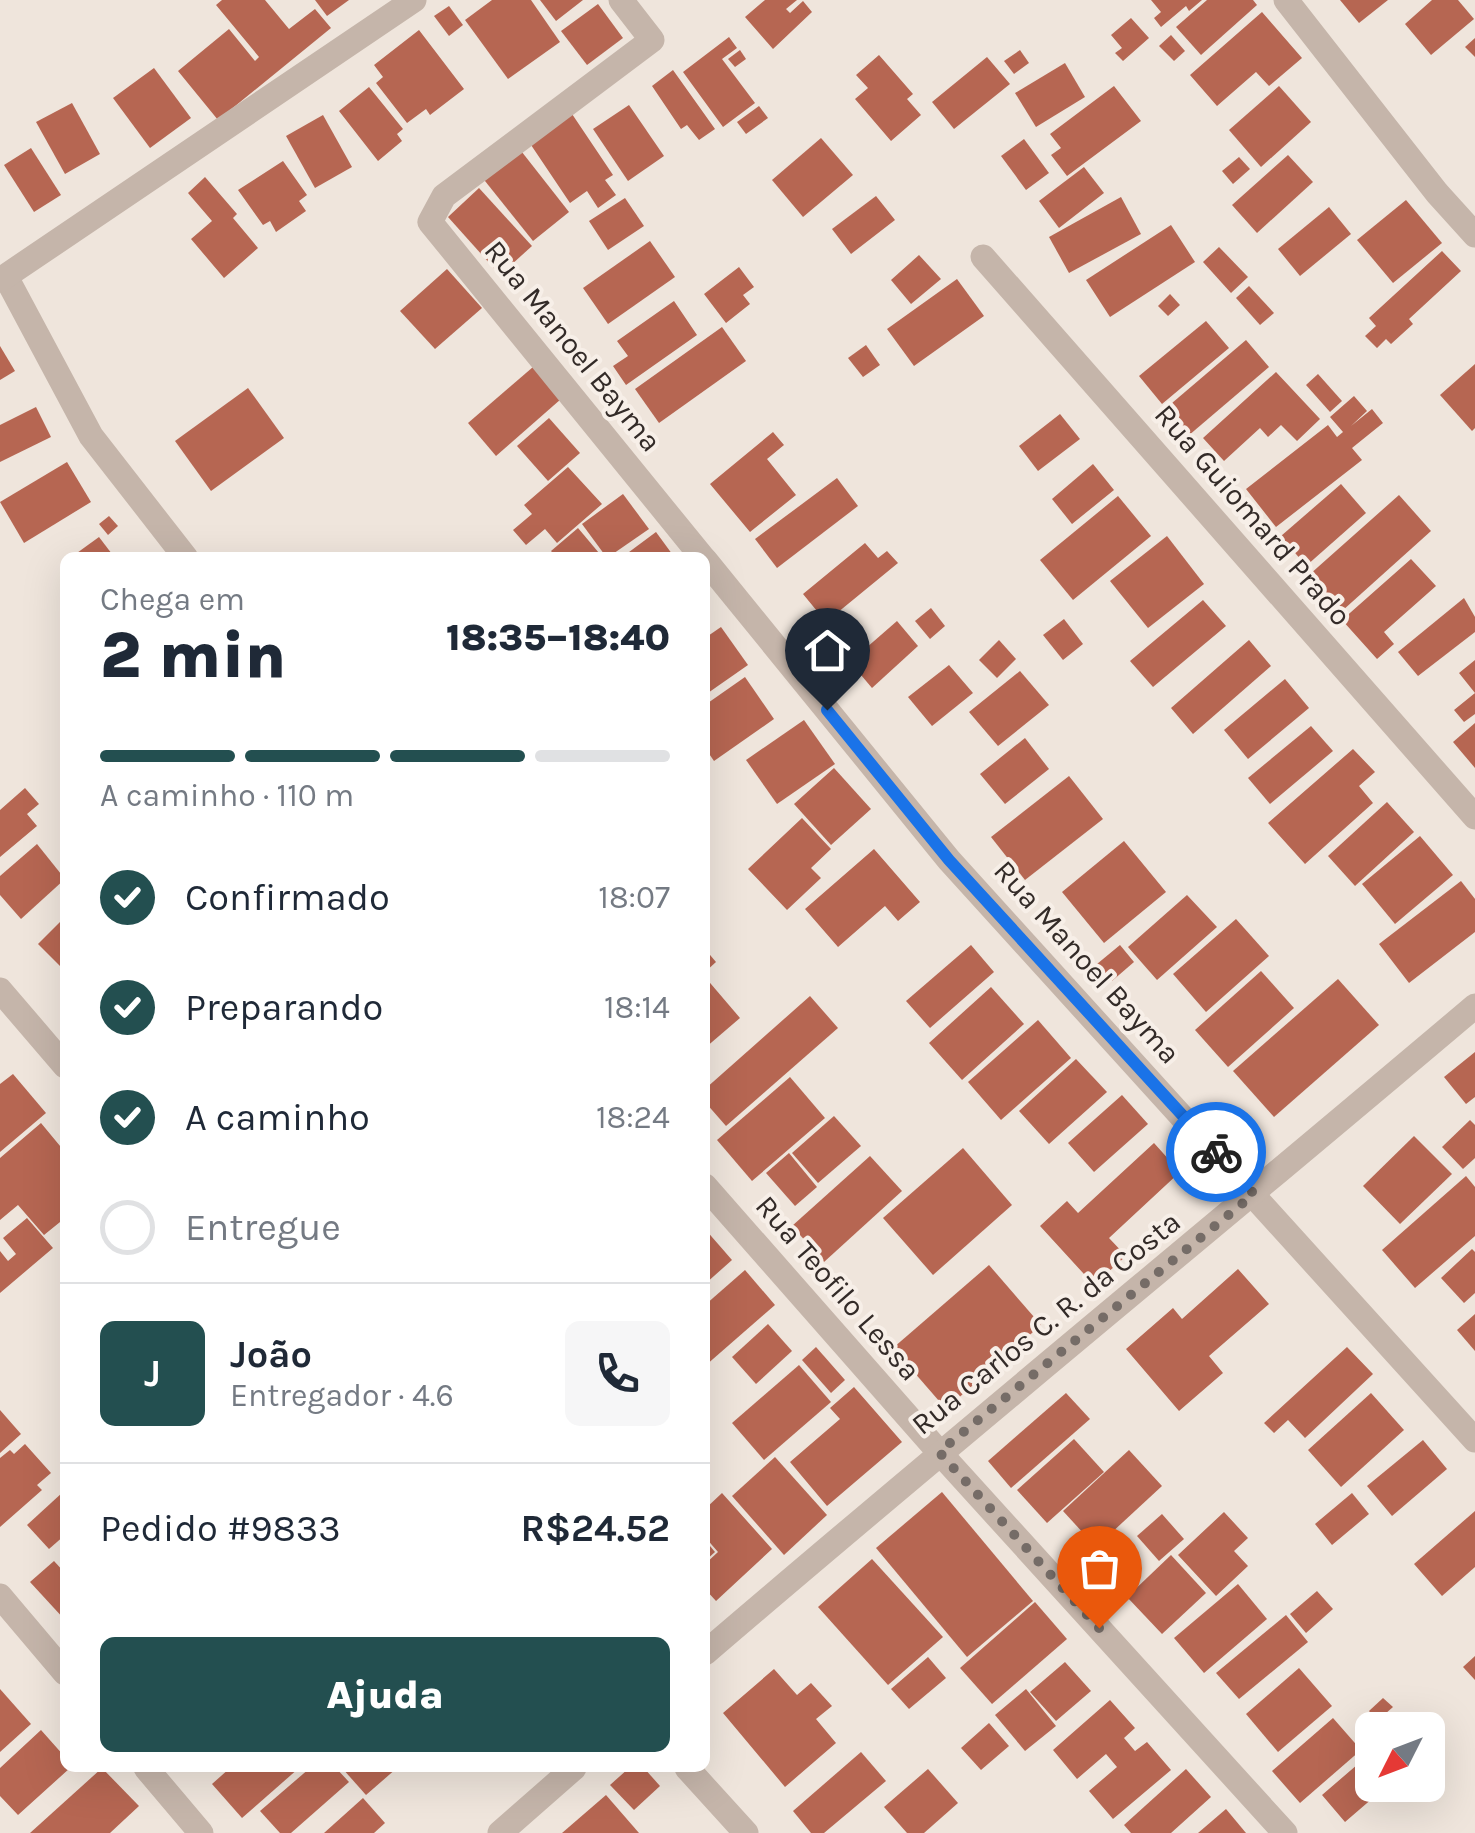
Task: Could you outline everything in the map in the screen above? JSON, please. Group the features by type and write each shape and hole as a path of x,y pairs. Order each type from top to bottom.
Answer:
{"street":[{"path":"181,552 92,436 3,279 414,0"},
{"name":"Rua Manoel Bayma","path":"621,0 652,40 444,196 430,222 699,552"},
{"path":"1286,0 1437,193 1475,235"},
{"name":"Rua Guiomard Prado","path":"983,257 1475,817"},
{"name":"Rua Manoel Bayma","path":"710,565 949,860 1475,1440"},
{"path":"0,990 60,1060"},
{"name":"Rua Carlos C. R. da Costa","path":"710,1650 939,1452 1254,1194 1475,1006"},
{"name":"Rua Teofilo Lessa","path":"710,1192 939,1452 1285,1833"},
{"path":"0,1596 60,1667"},
{"path":"149,1772 201,1833"},
{"path":"500,1833 569,1772"},
{"path":"692,1772 746,1833"}],"building":[{"path":"222,0 265,0 289,29 315,9 331,28 218,120 178,71 229,29 255,61 259,57 216,5"},
{"path":"315,0 349,0 327,16"},
{"path":"492,0 531,0 560,42 508,79 465,20"},
{"path":"540,0 583,0 556,21"},
{"path":"765,0 797,0 786,9 790,13 803,1 812,12 773,49 745,17"},
{"path":"1151,0 1202,0 1189,11 1186,6 1161,27 1154,18 1161,12"},
{"path":"1207,0 1253,0 1257,5 1201,55 1176,27"},
{"path":"1340,0 1388,0 1359,23"},
{"path":"1432,0 1458,0 1474,19 1431,55 1405,24"},
{"path":"598,4 623,38 587,65 561,31"},
{"path":"449,6 463,25 449,36 434,16"},
{"path":"1262,12 1302,58 1269,86 1256,72 1217,106 1190,75"},
{"path":"1131,18 1149,38 1123,61 1115,53 1122,48 1111,35"},
{"path":"419,30 464,89 430,115 426,109 407,123 376,83 383,77 374,65"},
{"path":"1171,35 1185,51 1174,61 1159,46"},
{"path":"729,37 737,48 722,59 755,103 723,127 683,72"},
{"path":"1475,38 1475,57 1465,47"},
{"path":"740,50 746,59 735,67 728,59"},
{"path":"1020,50 1029,63 1014,74 1004,61"},
{"path":"879,55 913,94 907,99 921,115 891,141 855,99 868,88 856,75"},
{"path":"987,57 1010,84 954,129 932,102"},
{"path":"1065,63 1085,97 1036,127 1015,93"},
{"path":"154,68 191,118 150,148 113,98"},
{"path":"673,70 715,129 699,140 687,125 681,129 652,86"},
{"path":"1114,86 1141,121 1067,176 1051,155 1061,148 1050,134"},
{"path":"1279,86 1311,122 1261,167 1229,130"},
{"path":"369,87 403,129 397,134 402,141 378,161 339,111"},
{"path":"72,103 100,154 65,174 36,122"},
{"path":"629,105 664,156 628,181 593,129"},
{"path":"759,106 768,118 746,134 737,122"},
{"path":"570,111 613,175 605,180 616,195 598,208 587,191 570,203 527,139"},
{"path":"323,115 352,167 315,188 286,136"},
{"path":"821,138 853,175 803,217 772,180"},
{"path":"1024,139 1049,173 1026,190 1001,156"},
{"path":"518,147 569,212 533,241 481,176"},
{"path":"31,148 61,195 34,212 4,165"},
{"path":"1288,155 1313,182 1257,233 1232,205"},
{"path":"1239,157 1250,169 1233,184 1222,171"},
{"path":"283,161 307,195 299,201 306,211 276,232 270,221 263,225 238,190"},
{"path":"1084,167 1104,193 1059,228 1039,201"},
{"path":"205,177 237,214 233,218 258,248 224,278 191,239 212,221 188,193"},
{"path":"479,188 532,246 500,275 448,217"},
{"path":"876,196 895,220 851,254 832,229"},
{"path":"1121,197 1141,234 1069,273 1049,237"},
{"path":"625,198 644,226 608,250 589,221"},
{"path":"1406,200 1442,243 1393,283 1357,240"},
{"path":"1329,207 1351,234 1300,276 1278,249"},
{"path":"1171,225 1195,262 1110,317 1086,280"},
{"path":"650,241 675,277 608,324 583,288"},
{"path":"1219,247 1248,277 1231,293 1203,262"},
{"path":"1442,251 1461,271 1409,319 1413,324 1391,344 1386,339 1377,348 1365,336 1376,326 1369,318"},
{"path":"919,255 941,279 911,304 891,280"},
{"path":"739,267 754,287 743,295 750,304 726,323 704,294"},
{"path":"447,269 482,308 435,349 400,311"},
{"path":"957,279 984,316 914,366 887,329"},
{"path":"1249,286 1274,313 1260,325 1236,298"},
{"path":"1170,294 1180,305 1168,316 1158,306"},
{"path":"674,301 697,335 626,385 613,366 628,356 617,341"},
{"path":"1206,321 1229,348 1162,404 1139,376"},
{"path":"722,327 746,361 659,423 635,389"},
{"path":"1246,340 1269,367 1188,436 1165,409"},
{"path":"866,345 880,365 863,377 848,358"},
{"path":"0,346 15,371 0,380"},
{"path":"1475,364 1475,428 1472,431 1440,395"},
{"path":"533,367 561,399 496,456 468,423"},
{"path":"1276,372 1320,419 1297,441 1281,425 1268,437 1260,428 1224,461 1203,438"},
{"path":"1318,374 1342,401 1330,412 1306,385"},
{"path":"248,388 284,438 211,491 175,441"},
{"path":"1354,396 1367,411 1351,426 1372,409 1383,423 1352,448 1362,460 1276,527 1246,489 1328,425 1337,437 1343,432 1330,417"},
{"path":"36,407 51,437 0,462 0,425"},
{"path":"1060,414 1080,439 1038,471 1019,446"},
{"path":"549,418 580,453 548,481 517,446"},
{"path":"773,432 784,445 767,459 796,495 750,532 710,484"},
{"path":"67,462 91,502 24,543 0,502"},
{"path":"1093,464 1114,490 1072,524 1052,499"},
{"path":"568,467 602,504 557,543 545,529 526,545 513,530 532,514 524,505"},
{"path":"837,478 858,506 777,568 755,539"},
{"path":"1341,484 1366,513 1306,566 1281,536"},
{"path":"623,494 649,529 616,552 603,552 582,524"},
{"path":"1399,495 1431,531 1342,611 1309,575"},
{"path":"1118,496 1151,536 1073,600 1040,560"},
{"path":"109,516 118,526 108,535 99,524"},
{"path":"578,528 598,552 552,552"},
{"path":"656,532 671,552 629,552"},
{"path":"1167,536 1204,584 1148,628 1110,581"},
{"path":"99,537 110,552 78,552"},
{"path":"865,543 878,558 887,551 898,563 826,622 803,594"},
{"path":"1411,559 1436,586 1384,632 1394,644 1377,659 1342,620"},
{"path":"1464,598 1475,617 1475,632 1418,676 1398,652"},
{"path":"1203,600 1226,626 1153,687 1130,661"},
{"path":"931,608 945,626 930,639 915,621"},
{"path":"1064,619 1083,644 1063,660 1043,635"},
{"path":"897,621 918,646 872,688 850,662"},
{"path":"721,627 748,665 710,692 710,635"},
{"path":"999,640 1016,659 997,678 979,660"},
{"path":"1249,640 1271,666 1193,734 1171,708"},
{"path":"1475,660 1475,693 1459,673"},
{"path":"949,665 973,693 932,726 908,697"},
{"path":"1020,671 1049,705 998,746 969,712"},
{"path":"745,677 774,719 714,761 710,755 710,702"},
{"path":"1285,679 1309,708 1248,759 1224,730"},
{"path":"1475,693 1475,714 1464,722 1454,710"},
{"path":"804,720 835,764 777,804 746,760"},
{"path":"1475,723 1475,768 1453,742"},
{"path":"1311,726 1333,751 1270,804 1248,778"},
{"path":"1025,738 1049,769 1005,804 980,774"},
{"path":"1353,749 1375,772 1359,786 1373,803 1305,864 1268,823"},
{"path":"834,768 871,809 831,845 794,804"},
{"path":"1069,776 1103,819 1025,880 991,837"},
{"path":"25,788 39,804 27,814 37,826 0,857 0,810"},
{"path":"1387,802 1414,832 1355,886 1328,856"},
{"path":"802,818 831,849 811,868 821,878 787,910 748,869"},
{"path":"1420,836 1453,875 1395,924 1362,884"},
{"path":"1124,841 1166,892 1104,943 1062,892"},
{"path":"37,844 60,873 60,884 21,919 0,895 0,876"},
{"path":"874,849 920,902 898,921 885,906 838,947 805,909"},
{"path":"1461,881 1475,899 1475,932 1409,983 1379,944"},
{"path":"1187,895 1217,927 1157,980 1128,947"},
{"path":"1236,919 1269,956 1206,1012 1173,974"},
{"path":"60,922 60,966 38,944"},
{"path":"971,945 994,972 930,1028 906,1001"},
{"path":"1120,945 1134,962 1112,981 1097,964"},
{"path":"1261,971 1294,1008 1228,1067 1195,1030"},
{"path":"1338,979 1379,1025 1274,1117 1233,1071"},
{"path":"710,983 740,1018 710,1044"},
{"path":"991,987 1024,1024 962,1080 929,1043"},
{"path":"810,996 838,1028 726,1126 710,1108 710,1085"},
{"path":"1038,1020 1071,1058 1001,1120 968,1082"},
{"path":"1475,1052 1475,1097 1466,1104 1444,1077"},
{"path":"1076,1059 1107,1092 1049,1144 1019,1111"},
{"path":"13,1074 46,1113 0,1152 0,1084"},
{"path":"790,1077 825,1118 752,1181 717,1140"},
{"path":"1122,1095 1148,1124 1094,1172 1068,1143"},
{"path":"834,1116 861,1146 818,1183 792,1153"},
{"path":"1470,1120 1475,1125 1475,1158 1463,1169 1442,1147"},
{"path":"41,1123 60,1146 60,1222 44,1235 18,1205 0,1220 0,1158"},
{"path":"1414,1136 1452,1174 1400,1224 1363,1186"},
{"path":"1154,1143 1180,1172 1109,1238 1126,1256 1094,1285 1040,1226 1067,1201 1078,1213"},
{"path":"963,1148 1012,1205 933,1275 883,1218"},
{"path":"789,1153 817,1187 795,1206 766,1173"},
{"path":"870,1156 902,1191 824,1262 792,1226"},
{"path":"1466,1176 1475,1187 1475,1236 1415,1288 1382,1250"},
{"path":"27,1218 53,1248 0,1293 0,1251 8,1261 16,1254 3,1238"},
{"path":"710,1235 732,1260 710,1280"},
{"path":"1472,1249 1475,1293 1464,1303 1441,1278"},
{"path":"989,1265 1041,1325 946,1409 893,1348"},
{"path":"1238,1269 1269,1304 1209,1356 1223,1373 1179,1411 1126,1349 1173,1308 1182,1319"},
{"path":"745,1270 775,1305 710,1362 710,1301"},
{"path":"1475,1314 1475,1351 1457,1330"},
{"path":"768,1324 792,1351 756,1384 732,1357"},
{"path":"816,1347 845,1380 831,1393 802,1360"},
{"path":"1347,1347 1373,1374 1305,1438 1288,1420 1274,1433 1264,1423"},
{"path":"799,1365 831,1402 764,1460 732,1423"},
{"path":"854,1387 902,1442 827,1506 790,1462 840,1419 830,1408"},
{"path":"1066,1393 1090,1419 1011,1488 988,1461"},
{"path":"1371,1393 1404,1430 1341,1487 1308,1450"},
{"path":"0,1410 21,1434 0,1453"},
{"path":"1074,1439 1104,1472 1047,1523 1017,1490"},
{"path":"1423,1440 1447,1469 1392,1516 1367,1486"},
{"path":"25,1444 51,1473 37,1485 42,1490 0,1527 0,1458 10,1450 14,1454"},
{"path":"1129,1450 1162,1486 1096,1547 1063,1511"},
{"path":"775,1457 827,1515 784,1555 732,1496"},
{"path":"942,1492 1033,1601 967,1657 876,1548"},
{"path":"722,1493 772,1549 716,1601 710,1594 710,1559 718,1552 710,1543 710,1504"},
{"path":"1352,1493 1369,1514 1332,1545 1315,1524"},
{"path":"60,1495 60,1539 49,1549 27,1525"},
{"path":"1475,1511 1475,1567 1442,1596 1414,1564"},
{"path":"1224,1512 1248,1538 1234,1551 1248,1566 1216,1596 1178,1555"},
{"path":"1162,1514 1184,1539 1159,1561 1137,1536"},
{"path":"1171,1555 1206,1593 1162,1634 1127,1597"},
{"path":"872,1559 943,1637 888,1685 818,1607"},
{"path":"54,1561 60,1568 60,1615 30,1582"},
{"path":"1238,1584 1267,1619 1204,1673 1174,1638"},
{"path":"1317,1591 1333,1609 1306,1633 1290,1614"},
{"path":"1035,1602 1067,1639 992,1704 960,1668"},
{"path":"1286,1615 1308,1642 1239,1699 1216,1673"},
{"path":"1475,1656 1475,1680 1463,1667"},
{"path":"928,1657 946,1678 909,1709 891,1689"},
{"path":"1065,1662 1091,1691 1056,1721 1030,1692"},
{"path":"1299,1668 1332,1706 1278,1752 1246,1714"},
{"path":"774,1669 797,1695 811,1683 832,1706 816,1719 836,1743 785,1787 723,1713"},
{"path":"0,1689 31,1724 0,1752"},
{"path":"1026,1689 1056,1726 1025,1751 995,1715"},
{"path":"1383,1698 1393,1707 1387,1712 1369,1711"},
{"path":"1110,1700 1135,1728 1124,1738 1135,1751 1147,1742 1171,1770 1113,1819 1089,1791 1117,1767 1106,1754 1077,1779 1053,1750"},
{"path":"1333,1718 1355,1743 1355,1755 1300,1803 1272,1771"},
{"path":"989,1723 1009,1746 981,1770 961,1748"},
{"path":"41,1730 60,1751 60,1772 66,1772 18,1815 0,1796 0,1768"},
{"path":"861,1752 886,1781 824,1833 811,1833 793,1811"},
{"path":"1355,1767 1355,1802 1368,1802 1345,1822 1322,1795"},
{"path":"928,1769 958,1803 924,1833 907,1833 884,1807"},
{"path":"1186,1769 1211,1797 1171,1833 1131,1833 1124,1825"},
{"path":"98,1772 106,1772 139,1806 110,1833 30,1833"},
{"path":"226,1772 294,1772 242,1818 212,1784"},
{"path":"305,1772 340,1772 349,1782 291,1833 280,1833 260,1811"},
{"path":"346,1772 392,1772 366,1795"},
{"path":"625,1772 648,1772 660,1786 634,1810 610,1785"},
{"path":"606,1795 639,1833 562,1833"},
{"path":"363,1798 385,1823 374,1833 324,1833"},
{"path":"1226,1809 1246,1833 1198,1833"}],"way so far":[{"path":"1099,1628 939,1452 1254,1194 1216,1152"}],"route":[{"path":"827,710 949,860 1216,1152"}]}
